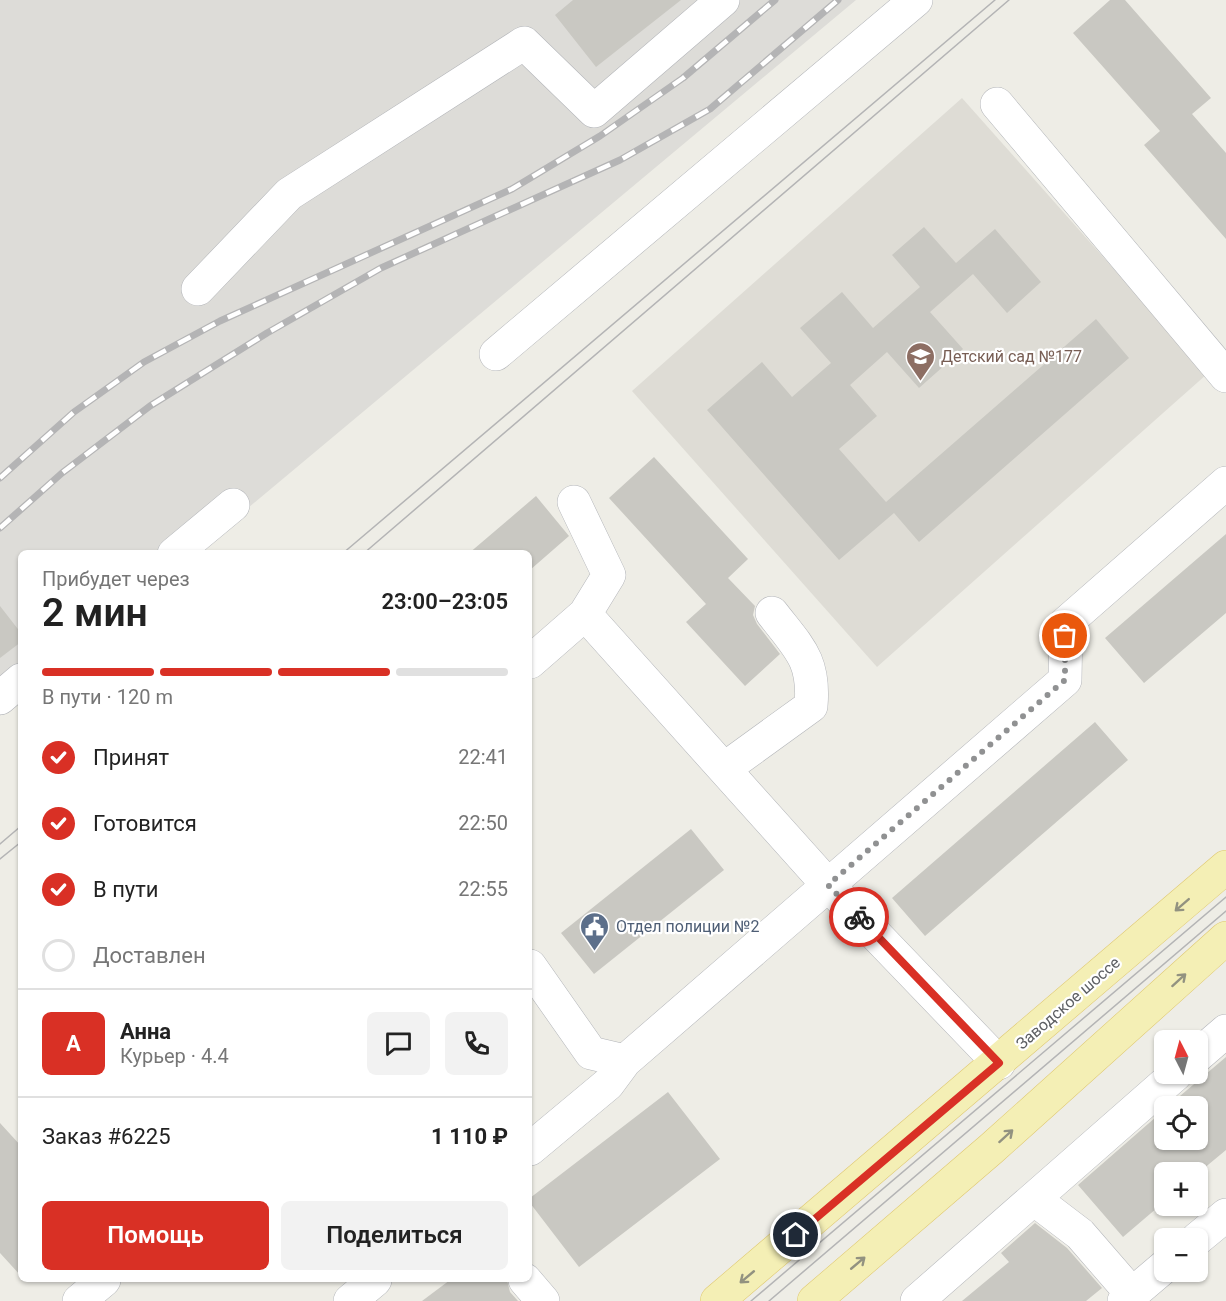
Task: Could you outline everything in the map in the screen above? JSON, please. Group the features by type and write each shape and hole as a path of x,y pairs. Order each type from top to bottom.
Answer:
{"main road":[{"name":"Заводское шоссе","path":"717,1301 999,1063 1226,867"},
{"path":"813,1301 1223,946"}],"lane":[{"path":"198,289 289,194 524,43 594,111 723,0"},
{"path":"496,354 916,0"},
{"path":"997,104 1226,376"},
{"path":"532,1147 608,1084 624,1061 1065,680 1066,622 1226,483"},
{"path":"532,660 585,614 609,575 574,502"},
{"path":"179,550 232,505"},
{"path":"585,614 828,885 999,1063"},
{"path":"724,769 811,706 813,680 802,652 772,614"},
{"path":"0,698 18,683"},
{"path":"532,969 591,1053 624,1061"},
{"path":"1208,1046 1226,1030"},
{"path":"917,1301 1165,1084"},
{"path":"1034,1198 1080,1234 1128,1297 1154,1275"},
{"path":"1208,1230 1226,1215"},
{"path":"79,1301 102,1282"},
{"path":"350,1301 373,1282"},
{"path":"527,1282 543,1301"}],"shaded area":[{"path":"0,0 856,0 198,550 18,550 18,701 0,716"},
{"name":"Детский сад №177","path":"962,98 1207,374 877,667 632,391"}],"building":[{"path":"573,0 681,0 596,67 555,15"},
{"path":"1110,0 1125,0 1211,98 1192,114 1226,153 1226,239 1144,145 1160,131 1073,33"},
{"path":"924,227 956,263 995,229 1041,282 1007,313 973,274 930,312 963,349 919,388 887,352 850,385 877,416 839,449 886,502 1096,319 1129,358 919,542 894,513 839,560 707,410 762,362 792,397 831,363 800,328 842,292 873,328 920,287 892,255"},
{"path":"654,457 748,559 728,578 755,606 753,615 757,624 780,654 745,686 686,622 706,604 609,498"},
{"path":"536,496 569,536 532,568 532,550 473,550"},
{"path":"1226,534 1226,613 1144,683 1105,638"},
{"path":"0,606 18,629 18,644 0,658"},
{"path":"1095,722 1128,760 925,936 892,898"},
{"path":"691,829 724,870 594,974 561,933"},
{"path":"1226,1057 1226,1150 1208,1165 1208,1162 1154,1162 1154,1211 1123,1237 1078,1185 1154,1119 1154,1150 1208,1150 1208,1096 1180,1096 1194,1084 1208,1084 1208,1072"},
{"path":"668,1092 720,1159 579,1267 532,1206 532,1196"},
{"path":"0,1123 18,1143 18,1273 0,1253"},
{"path":"1035,1223 1067,1248 1102,1288 1086,1301 962,1301 1009,1262 1001,1253"},
{"path":"447,1282 508,1282 510,1292 518,1301 422,1301"}],"tram line":[{"path":"347,550 995,0"},
{"path":"368,550 1009,0"},
{"path":"0,844 18,829"},
{"path":"0,859 18,844"},
{"path":"751,1301 1226,897"},
{"path":"769,1301 1226,911"}],"railway":[{"path":"0,478 74,412 144,362 220,321 512,189 600,136 683,78 775,0"},
{"path":"0,528 62,473 150,406 267,333 381,268 620,160 710,109 838,0"}],"way so far":[{"path":"859,917 828,885 1065,680 1065,636"}],"place":[{"name":"Детский сад №177","path":"920,382"},
{"name":"Отдел полиции №2","path":"595,952"}],"route":[{"path":"796,1235 950,1102 999,1063 982,1048 859,917"}]}
